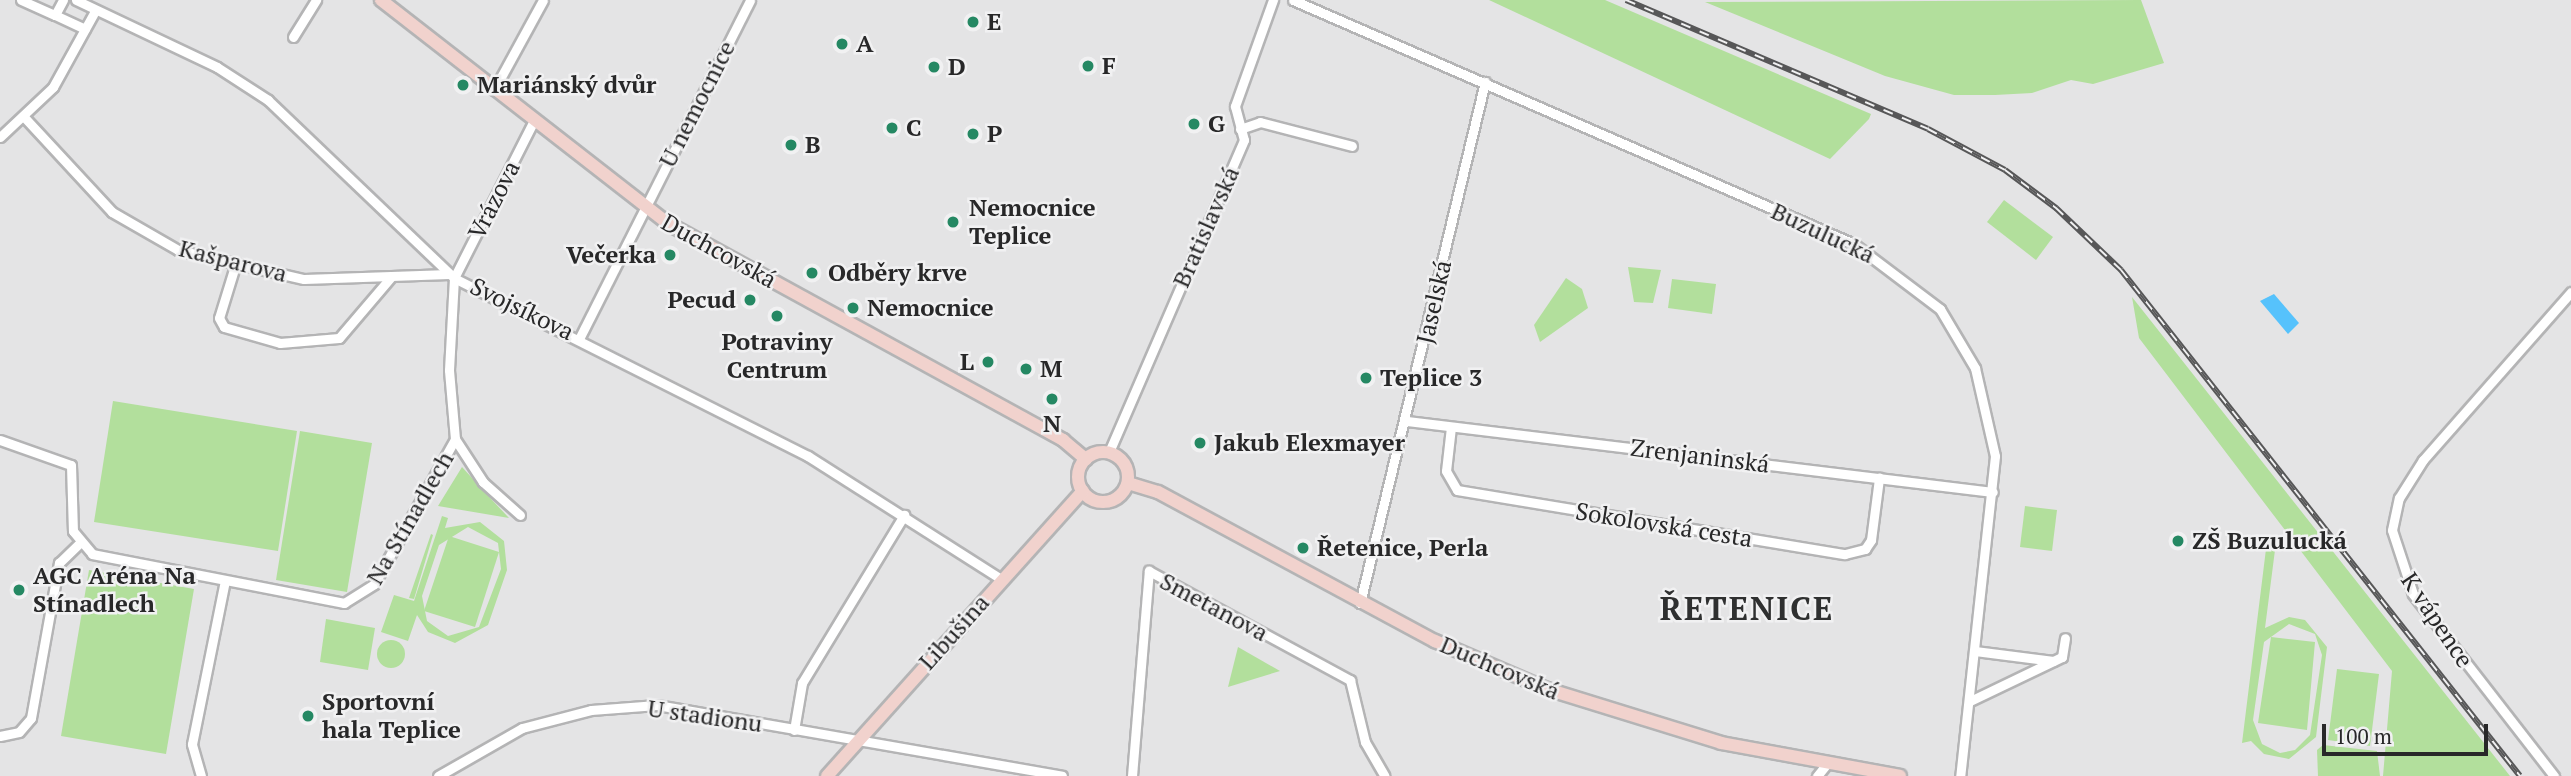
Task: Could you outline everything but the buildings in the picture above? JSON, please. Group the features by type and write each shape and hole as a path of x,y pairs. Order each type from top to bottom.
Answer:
{"main road":[{"name":"Duchcovská","path":"381,0 645,208 1063,440 1086,459"},
{"path":"1109,452 1127,468 1128,483 1110,501 1083,491 1079,473 1086,459 1109,452"},
{"name":"Duchcovská","path":"1128,483 1158,492 1360,603 1469,657 1592,706 1821,771 1900,776"},
{"name":"Libušina","path":"827,776 1001,579 1083,491"}],"street":[{"path":"21,0 85,29"},
{"path":"55,15 63,0"},
{"name":"Svojsíkova","path":"76,0 218,67 268,100 451,276 580,337 808,456 1001,579"},
{"path":"293,37 316,0"},
{"path":"494,90 542,0"},
{"name":"U nemocnice","path":"580,337 750,0"},
{"name":"Bratislavská","path":"1109,452 1119,423 1244,139 1235,106 1273,0"},
{"name":"Buzulucká","path":"1293,0 1485,82 1881,259 1940,309 1975,368 1992,422 1993,492 1960,776"},
{"path":"0,137 25,118 62,73 94,10"},
{"name":"Jaselská","path":"1360,603 1407,421 1485,82"},
{"name":"Kašparova","path":"25,118 113,212 178,250 235,267 304,279 451,276"},
{"name":"Vrázova","path":"451,276 533,121"},
{"path":"1240,129 1260,122 1352,146"},
{"path":"235,267 219,318 224,327 280,343 339,338 391,277"},
{"name":"Na Stínadlech","path":"451,276 449,370 455,439 483,482 520,515"},
{"name":"K vápence","path":"2554,776 2413,594 2392,530 2399,498 2423,460 2571,292"},
{"name":"Zrenjaninská","path":"1407,421 1993,492"},
{"name":"Sokolovská cesta","path":"1451,427 1446,471 1457,490 1845,554 1865,548 1871,540 1879,478"},
{"name":"Na Stínadlech","path":"79,544 111,561 331,603 356,600 374,584 455,439"},
{"path":"0,440 71,465 73,531 79,544 59,563 31,718 19,732 0,736"},
{"path":"794,730 802,683 904,515"},
{"name":"Smetanova","path":"1132,776 1149,571 1350,680 1365,742 1385,776"},
{"path":"201,776 192,744 225,582"},
{"path":"1970,701 2062,657 2065,638"},
{"path":"1975,651 2053,661"},
{"name":"U stadionu","path":"438,776 522,728 591,710 657,705 794,730 860,738 1062,776"}],"green space":[{"path":"1489,0 1605,0 1871,114 1830,159"},
{"path":"2141,0 2164,63 2093,84 2071,80 2032,93 1995,95 1954,95 1885,76 1705,2"},
{"path":"2004,200 2053,237 2036,260 1987,222"},
{"path":"1628,267 1661,270 1653,303 1634,302"},
{"path":"1566,278 1582,289 1588,308 1540,342 1534,325"},
{"path":"1672,279 1716,284 1712,314 1668,308"},
{"path":"2132,297 2510,776 2383,776 2392,671 2139,338"},
{"path":"113,401 297,431 278,551 94,522"},
{"path":"300,431 372,443 347,592 276,580"},
{"path":"462,467 493,501 509,518 438,506"},
{"path":"2025,506 2057,510 2052,551 2020,547"},
{"path":"442,516 448,518 445,528 480,522 504,541 507,570 488,625 455,643 428,632 417,615 408,641 381,632 394,595 414,601","holes":["468,527 498,543 501,569 479,627 448,636 427,621 422,596 439,545"]},
{"path":"431,534 433,535 414,599 409,598"},
{"path":"449,536 499,552 475,627 424,611"},
{"path":"2266,549 2275,550 2265,628 2289,617 2305,620 2327,647 2316,737 2289,759 2264,754 2251,741 2242,743","holes":["2289,624 2315,634 2322,655 2310,735 2295,750 2280,753 2262,744 2253,720 2264,642"]},
{"path":"89,570 194,589 166,754 61,736"},
{"path":"326,619 375,628 368,670 320,662"},
{"path":"2271,637 2315,642 2307,730 2258,723"},
{"path":"391,640 401,644 405,654 401,664 391,668 381,664 377,654 381,644"},
{"path":"1238,647 1280,671 1228,687"},
{"path":"2337,669 2379,674 2370,746 2328,740"},
{"path":"2323,745 2377,751 2380,776 2318,776 2317,750"}],"water":[{"path":"2274,294 2299,323 2288,334 2260,301"}],"railway":[{"path":"1626,0 1928,129 2005,170 2056,208 2121,270 2520,776"}],"place":[{"name":"E","path":"973,22"},
{"name":"A","path":"842,44"},
{"name":"F","path":"1088,66"},
{"name":"D","path":"934,67"},
{"name":"Mariánský dvůr","path":"463,85"},
{"name":"G","path":"1194,124"},
{"name":"C","path":"892,128"},
{"name":"P","path":"973,134"},
{"name":"B","path":"791,145"},
{"name":"Nemocnice Teplice","path":"953,222"},
{"name":"Večerka","path":"670,255"},
{"name":"Odběry krve","path":"812,273"},
{"name":"Pecud","path":"750,300"},
{"name":"Nemocnice","path":"853,308"},
{"name":"Potraviny Centrum","path":"777,316"},
{"name":"L","path":"988,362"},
{"name":"M","path":"1026,369"},
{"name":"Teplice 3","path":"1366,378"},
{"name":"N","path":"1052,399"},
{"name":"Jakub Elexmayer","path":"1200,443"},
{"name":"ZŠ Buzulucká","path":"2178,541"},
{"name":"Řetenice, Perla","path":"1303,548"},
{"name":"AGC Aréna Na Stínadlech","path":"19,590"},
{"name":"Sportovní hala Teplice","path":"308,716"}],"district":[{"name":"ŘETENICE","path":"1747,608"}]}
